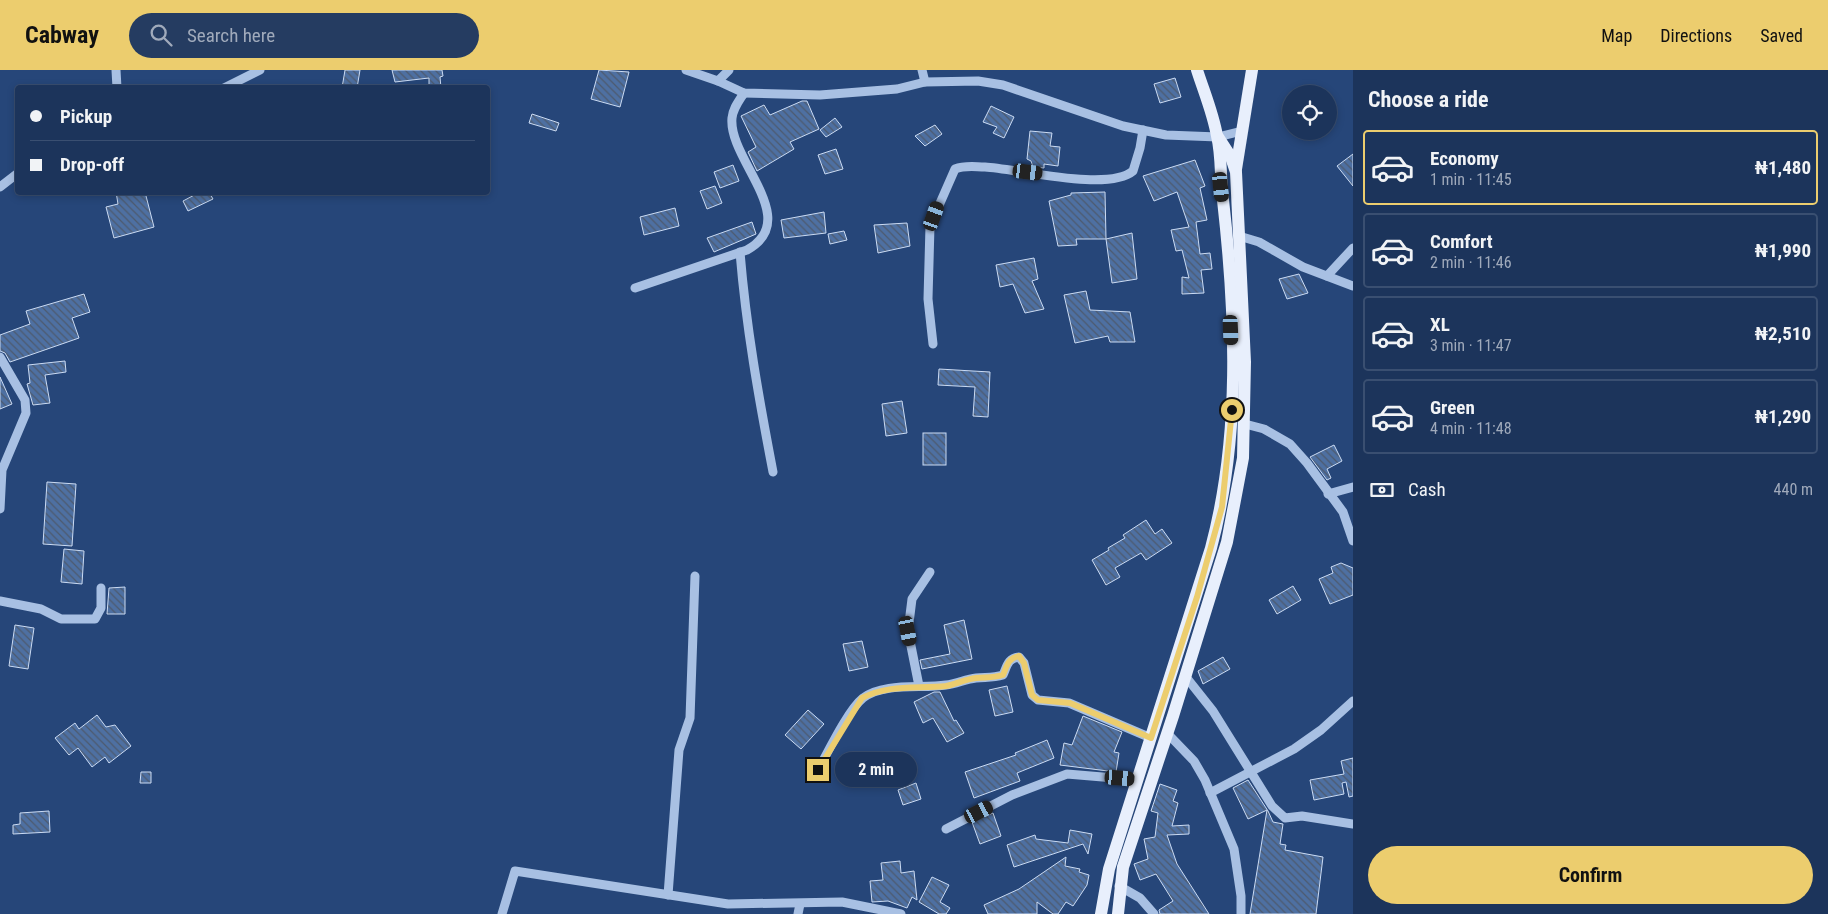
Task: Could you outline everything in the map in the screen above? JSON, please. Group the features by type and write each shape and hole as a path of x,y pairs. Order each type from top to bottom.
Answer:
{"main road":[{"path":"1101,914 1109,869 1206,564 1222,507 1228,465 1232,410 1232,339 1218,137 1197,70"},
{"path":"1118,914 1122,867 1186,676 1227,542 1243,458 1245,362 1236,172 1252,70"},
{"path":"1218,137 1231,157 1236,172"}],"street":[{"path":"116,70 117,85"},
{"path":"230,85 260,70"},
{"path":"686,70 718,80 744,93 829,94 897,89 925,82 978,81 1003,85 1099,118 1166,135 1218,137 1242,131"},
{"path":"718,80 729,70"},
{"path":"922,70 925,82"},
{"path":"635,288 740,252 759,243 765,234 767,217 764,197 748,169 734,131 732,119 735,107 744,93"},
{"path":"933,344 928,300 930,226 955,169 961,166 995,168 1085,180 1116,180 1133,171 1143,130"},
{"path":"0,187 15,175"},
{"path":"1239,236 1259,242 1303,267 1353,286"},
{"path":"1328,276 1353,248"},
{"path":"740,252 745,312 753,367 774,472"},
{"path":"0,357 25,400 26,413 2,470 0,509"},
{"path":"1245,424 1264,429 1290,444 1307,463 1343,512 1353,541"},
{"path":"1328,494 1353,487"},
{"path":"919,686 908,631 912,599 930,572"},
{"path":"668,895 679,756 690,718 695,576"},
{"path":"0,602 41,609 61,619 95,620 101,608 101,588"},
{"path":"818,770 862,698 873,692 919,686 946,686 976,678 993,678 1003,675 1008,662 1013,657 1019,656 1024,663 1032,695 1038,700 1070,703 1151,738"},
{"path":"1186,676 1213,711 1272,806 1285,818 1302,816 1353,824"},
{"path":"1210,793 1301,744 1321,730 1353,701"},
{"path":"1167,734 1194,761 1234,849 1241,896 1241,914"},
{"path":"946,828 1012,795 1067,774 1138,780"},
{"path":"502,914 515,871 728,904 842,902 901,914"},
{"path":"1119,886 1140,898 1154,914"},
{"path":"798,914 800,904"}],"building":[{"path":"345,70 360,70 358,85 342,85"},
{"path":"392,70 442,70 443,76 440,77 441,85 429,85 429,78 395,82"},
{"path":"599,70 629,72 620,107 591,99"},
{"path":"1175,78 1181,97 1160,103 1154,84"},
{"path":"802,101 807,101 819,129 790,142 794,149 757,171 748,152 756,147 741,116 764,105 770,115"},
{"path":"991,106 1014,117 1004,138 993,133 997,127 983,122"},
{"path":"532,114 559,123 556,131 529,123"},
{"path":"835,118 842,127 826,137 820,130"},
{"path":"935,125 942,134 925,146 915,136"},
{"path":"1030,131 1052,133 1050,146 1060,147 1058,166 1044,164 1044,168 1033,167 1031,161 1027,159"},
{"path":"836,149 843,169 825,174 818,155"},
{"path":"1353,154 1353,186 1337,166"},
{"path":"1195,160 1205,186 1200,188 1207,220 1196,222 1200,254 1210,253 1212,269 1201,270 1204,293 1182,294 1182,277 1189,278 1182,250 1176,251 1171,230 1189,227 1177,192 1154,201 1143,176"},
{"path":"733,165 739,181 720,188 714,172"},
{"path":"715,186 722,203 707,209 700,191"},
{"path":"1105,192 1106,239 1076,239 1077,245 1058,246 1049,201 1071,195 1071,193"},
{"path":"116,195 146,195 154,227 114,238 106,207 118,204"},
{"path":"194,195 211,195 213,199 188,211 183,201"},
{"path":"675,208 679,226 644,235 640,217"},
{"path":"824,212 826,233 784,238 781,220"},
{"path":"752,222 756,234 714,252 707,238"},
{"path":"907,223 910,246 878,253 874,225"},
{"path":"844,231 847,240 830,244 828,234"},
{"path":"1132,233 1137,279 1112,283 1106,239"},
{"path":"1034,258 1038,279 1032,281 1044,309 1025,313 1013,284 1000,287 996,265"},
{"path":"1299,274 1308,293 1287,299 1279,279"},
{"path":"1086,291 1090,310 1130,312 1135,342 1110,342 1108,336 1075,343 1064,295"},
{"path":"84,294 90,312 72,318 79,338 10,362 5,353 0,351 0,335 30,324 26,311"},
{"path":"65,361 66,372 45,375 50,403 33,405 27,384 30,383 28,365"},
{"path":"939,369 990,372 988,417 973,416 975,387 938,385"},
{"path":"0,377 12,404 0,409"},
{"path":"902,401 907,433 886,436 882,404"},
{"path":"923,433 946,433 946,465 923,465"},
{"path":"1334,445 1342,461 1327,469 1331,478 1327,480 1310,457"},
{"path":"47,482 76,484 72,546 43,544"},
{"path":"1146,520 1155,534 1162,529 1172,543 1146,560 1141,553 1115,568 1120,577 1106,585 1092,560 1109,550 1108,548 1125,538 1123,535"},
{"path":"64,549 84,551 82,584 61,582"},
{"path":"1341,563 1353,568 1353,595 1330,604 1319,579 1333,573 1331,567"},
{"path":"1293,586 1301,600 1277,614 1269,600"},
{"path":"125,587 125,614 107,614 109,588"},
{"path":"964,620 972,659 922,669 920,660 950,654 944,625"},
{"path":"15,625 34,628 28,669 9,666"},
{"path":"862,641 868,667 849,671 843,644"},
{"path":"1223,657 1230,669 1203,684 1198,671"},
{"path":"1007,686 1013,712 995,716 989,690"},
{"path":"934,692 940,692 954,721 956,720 964,733 947,742 933,718 923,723 914,702"},
{"path":"808,710 824,724 801,749 785,735"},
{"path":"97,715 106,727 115,725 131,746 109,763 105,757 92,767 78,748 69,755 55,738 75,723 79,729"},
{"path":"1083,716 1122,732 1114,752 1119,753 1116,772 1060,765 1064,743 1072,745"},
{"path":"1047,740 1054,758 1017,773 1020,781 974,798 965,772 1016,755 1015,753"},
{"path":"1353,758 1353,796 1349,797 1346,782 1342,783 1344,794 1314,800 1310,780 1344,774 1341,761"},
{"path":"141,772 151,772 151,783 140,783"},
{"path":"1248,780 1268,811 1273,822 1283,824 1280,844 1286,845 1285,850 1323,857 1316,914 1250,914 1267,810 1248,819 1233,788"},
{"path":"916,783 921,799 903,805 898,790"},
{"path":"1160,784 1177,790 1173,801 1178,803 1172,826 1189,825 1189,834 1167,835 1177,864 1209,914 1160,914 1159,910 1173,901 1156,874 1140,880 1134,864 1148,859 1144,839 1155,837 1158,813 1151,811"},
{"path":"49,811 50,832 13,834 13,825 20,824 20,813"},
{"path":"993,813 1001,836 980,844 972,822"},
{"path":"1070,830 1092,834 1088,854 1083,844 1014,867 1007,845 1035,835 1036,839 1068,843"},
{"path":"1066,857 1065,866 1080,869 1079,872 1089,875 1087,885 1073,906 1066,902 1058,914 1053,914 1037,902 1037,914 988,914 984,905 1019,889"},
{"path":"900,861 901,873 914,871 917,900 912,897 907,908 888,901 872,902 870,881 883,880 881,863"},
{"path":"932,877 949,885 940,902 950,908 946,914 939,914 919,902"}],"route":[{"path":"818,770 844,723 862,698 873,692 904,686 946,686 976,678 993,678 1003,675 1008,662 1013,657 1019,656 1024,663 1032,695 1038,700 1070,703 1151,738 1197,597 1222,507 1228,465 1232,410"}]}
